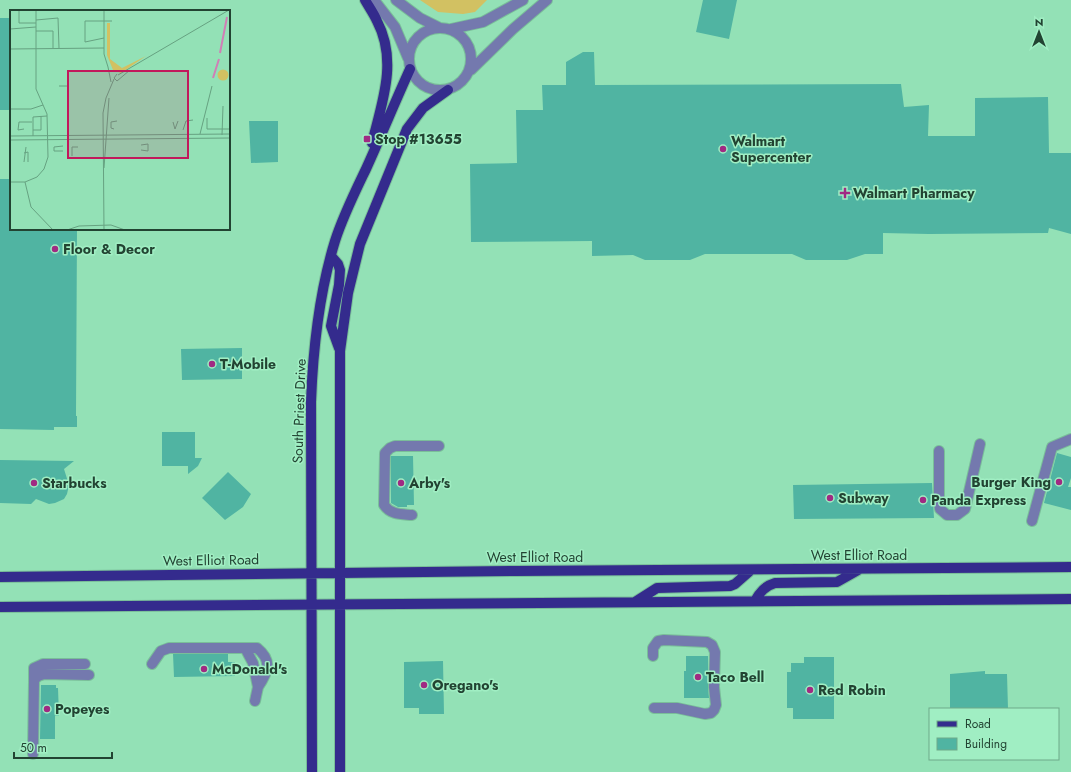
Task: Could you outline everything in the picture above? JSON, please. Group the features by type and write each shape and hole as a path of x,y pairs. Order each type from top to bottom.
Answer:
{"main road":[{"path":"365,0 378,22 386,48 388,64 387,87 365,170"},
{"name":"South Priest Drive","path":"312,772 311,402 312,371 318,322 326,277 336,240 410,64"},
{"path":"340,772 340,351 348,293 359,251 407,129 423,108 448,90"},
{"path":"331,256 338,264 340,270 339,285 331,326 340,351"},
{"name":"West Elliot Road","path":"0,577 543,570 1071,567"},
{"path":"756,601 759,594 765,587 775,583 837,582 860,569"},
{"path":"635,602 657,588 730,586 735,584 751,570"},
{"path":"0,607 1071,599"}],"street":[{"path":"374,0 395,27 414,77 429,89 438,91 448,90 458,86 465,79 470,70 513,29 547,0"},
{"path":"396,0 420,18 440,28"},
{"path":"410,64 410,49 418,37 430,29 452,29 483,22 523,0"},
{"path":"452,29 467,41 471,50 472,60 470,70"},
{"path":"1032,521 1052,447 1071,439"},
{"path":"939,452 940,509 947,515 957,515 965,509 980,444"},
{"path":"412,515 392,513 384,505 385,453 390,448 395,446 439,446"},
{"path":"653,656 655,645 658,641 664,640 707,642 712,645 715,652 714,687 716,705 711,713 696,713 678,708 654,708"},
{"path":"152,664 161,650 169,648 257,648 264,654 267,660 267,675 258,687"},
{"path":"244,648 253,663 258,687 255,701"},
{"path":"33,754 34,668 43,664 85,664"},
{"path":"34,680 44,674 89,675"}],"shaded area":[{"path":"420,0 487,0 475,12 463,14 438,12"}],"building":[{"path":"703,0 737,0 729,39 696,32"},
{"path":"0,18 10,18 10,110 0,110"},
{"name":"Walmart Supercenter","path":"583,52 594,52 595,85 901,84 904,107 929,105 928,136 975,136 975,98 1048,97 1049,153 1071,153 1071,234 1049,228 1048,233 883,233 883,254 865,254 847,260 806,260 792,254 705,254 690,260 645,260 633,255 592,256 592,241 471,242 470,164 517,163 516,110 543,110 542,85 566,85 566,62"},
{"path":"249,121 278,121 278,162 251,163"},
{"path":"0,179 10,179 10,230 77,230 77,427 54,427 54,430 0,429"},
{"name":"T-Mobile","path":"242,348 242,379 182,380 181,349"},
{"path":"162,432 195,432 195,458 202,458 198,466 188,474 188,466 162,466"},
{"name":"Burger King","path":"1057,453 1071,457 1071,478 1068,487 1071,487 1071,510 1044,503"},
{"name":"Arby's","path":"391,456 413,456 414,505 398,507 391,503"},
{"name":"Starbucks","path":"0,460 74,461 64,469 69,485 67,494 64,499 49,504 36,499 31,504 0,503"},
{"path":"228,472 251,494 243,507 225,520 202,498"},
{"path":"932,483 934,518 794,519 793,485"},
{"name":"McDonald's","path":"173,654 228,654 228,662 235,662 235,676 174,677"},
{"path":"686,656 708,656 709,698 684,698 684,671 686,671"},
{"name":"Red Robin","path":"804,657 834,657 834,719 793,719 793,708 787,708 787,672 791,672 791,663 804,663"},
{"name":"Oregano's","path":"443,661 444,714 419,714 419,708 404,708 404,662"},
{"path":"985,671 985,674 1007,674 1008,708 950,708 950,674"},
{"name":"Popeyes","path":"41,685 56,685 56,688 58,688 59,716 55,716 55,739 40,739"}],"place":[{"name":"Stop #13655","path":"367,139"},
{"name":"Walmart Supercenter","path":"723,149"},
{"name":"Walmart Pharmacy","path":"845,193"},
{"name":"Floor & Decor","path":"55,249"},
{"name":"T-Mobile","path":"212,364"},
{"name":"Burger King","path":"1059,482"},
{"name":"Starbucks","path":"34,483"},
{"name":"Arby's","path":"401,483"},
{"name":"Subway","path":"830,498"},
{"name":"Panda Express","path":"923,500"},
{"name":"McDonald's","path":"204,669"},
{"name":"Taco Bell","path":"698,677"},
{"name":"Oregano's","path":"424,685"},
{"name":"Red Robin","path":"810,690"},
{"name":"Popeyes","path":"47,709"}]}
